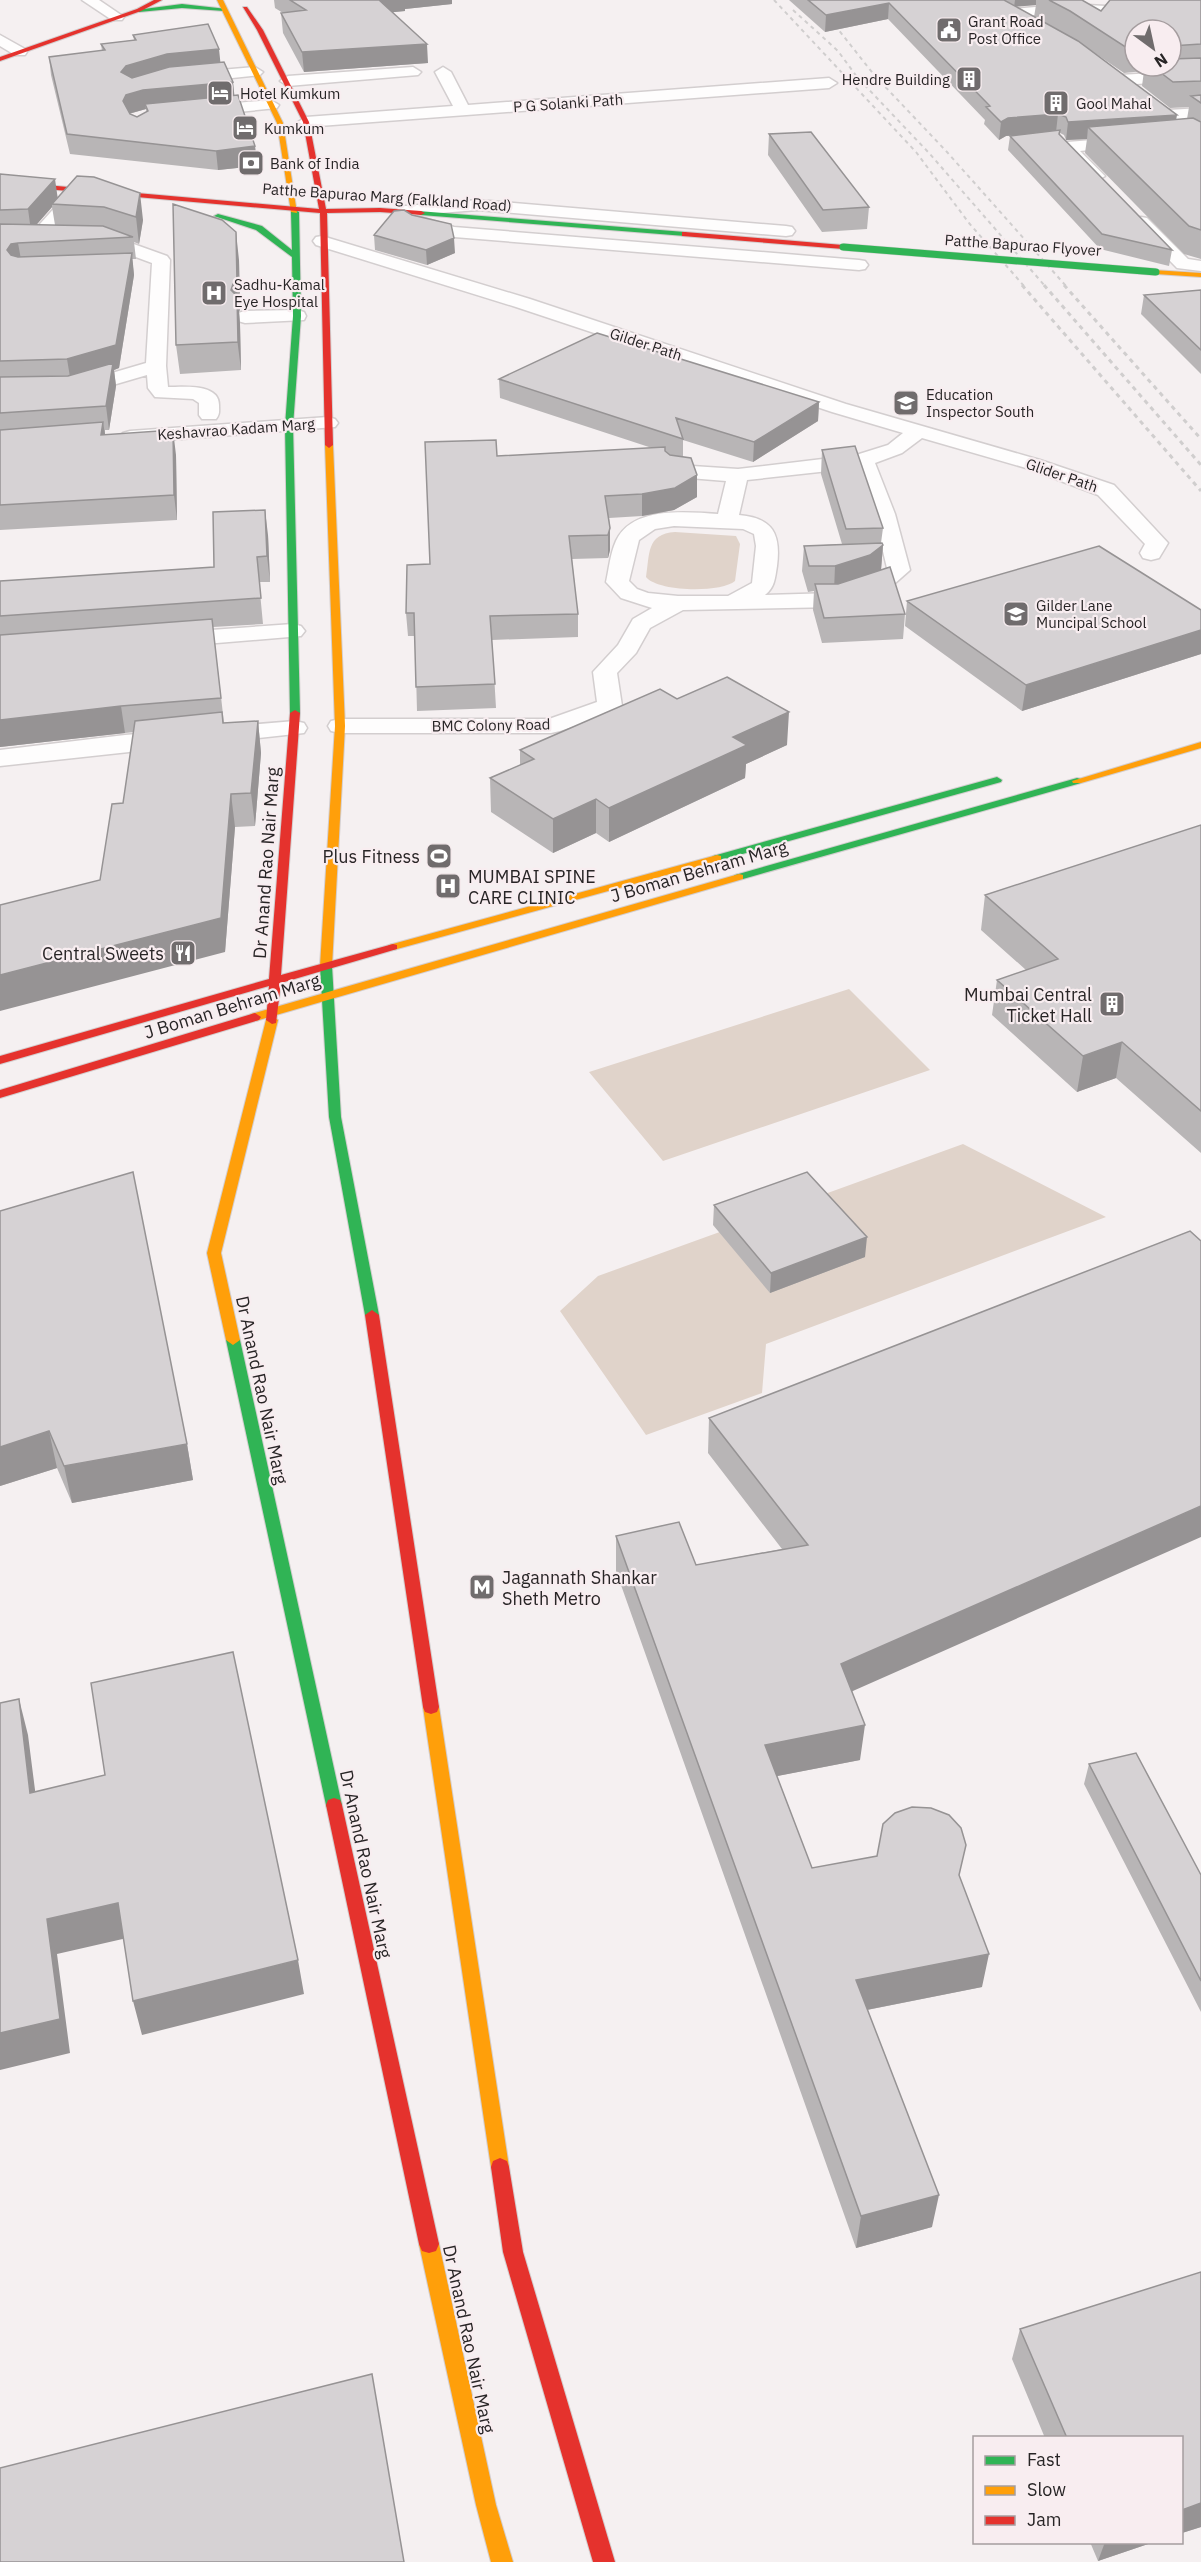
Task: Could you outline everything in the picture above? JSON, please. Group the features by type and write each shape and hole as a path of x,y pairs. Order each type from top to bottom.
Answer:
{"main road":[{"path":"139,10 159,0"},
{"path":"0,59 117,17 184,0"},
{"path":"239,0 260,30 306,123 322,205 340,726 326,966 335,1117 368,1285 513,2252 604,2562"},
{"path":"139,10 222,4"},
{"name":"Dr Anand Rao Nair Marg","path":"222,4 280,123 294,202 297,316 289,426 295,728 273,1012 214,1253 486,2505 502,2562"},
{"path":"1008,11 1040,27"},
{"path":"1115,77 1139,94"},
{"path":"1163,112 1186,130"},
{"path":"0,172 294,202"},
{"name":"Patthe Bapurao Marg (Falkland Road)","path":"0,183 82,188 156,197 294,202 322,205 347,212 389,211 843,248"},
{"path":"156,197 260,228 294,255"},
{"name":"Patthe Bapurao Flyover","path":"843,248 1201,275"},
{"name":"J Boman Behram Marg","path":"0,1094 326,996 1201,745"},
{"name":"J Boman Behram Marg","path":"0,1060 326,966 1006,778"}],"street":[{"path":"89,0 117,17"},
{"path":"1008,11 1139,6 1201,15"},
{"path":"0,39 20,52"},
{"path":"170,79 255,72"},
{"path":"288,81 413,72"},
{"path":"443,72 463,111"},
{"path":"1115,77 1201,75"},
{"name":"P G Solanki Path","path":"306,123 829,83"},
{"path":"177,113 271,105"},
{"path":"1163,112 1201,113"},
{"path":"1106,186 1062,143 1148,141"},
{"path":"37,238 82,188"},
{"path":"389,211 478,205 786,231"},
{"path":"389,211 419,224 454,232 859,265"},
{"path":"1130,211 1177,260 1183,264 1201,266"},
{"path":"18,238 108,241 160,260 167,320 156,366 158,388 162,393 197,393 209,400 209,415"},
{"name":"Gilder Path","path":"322,241 523,303 839,408 971,445"},
{"path":"126,267 161,266"},
{"path":"245,317 297,316"},
{"path":"0,393 72,391 156,366"},
{"name":"Keshavrao Kadam Marg","path":"113,438 328,423"},
{"path":"677,471 738,475 863,460 895,449 920,430"},
{"name":"Glider Path","path":"971,445 1106,490 1157,543 1151,553"},
{"name":"BMC Colony Road","path":"730,603 743,599 763,584 768,543 766,535 753,523 687,520 655,522 642,526 628,537 617,582 621,588 638,598 678,603 730,603 836,600 877,587 899,570 877,488 863,460"},
{"path":"727,521 738,475"},
{"name":"BMC Colony Road","path":"340,726 551,726 610,706 605,672 628,648 641,624 678,603"},
{"path":"152,641 293,630"},
{"path":"0,758 125,743 295,728"}],"shaded area":[{"path":"675,532 736,536 740,544 735,581 717,588 690,589 663,586 646,577 649,553 654,541"},
{"path":"849,989 930,1070 663,1161 589,1072"},
{"path":"963,1144 1106,1217 766,1344 762,1393 646,1435 560,1311 598,1276"}],"building":[{"path":"290,0 379,0 427,44 302,52 281,13 306,10"},
{"path":"808,0 1004,0 1078,41 1123,75 1123,78 1128,78 1177,115 1068,122 1066,117 1058,114 1008,118 1001,122 986,107 990,106 889,3 826,15"},
{"path":"1049,0 1082,0 1101,11 1110,0 1201,0 1201,44 1183,45 1183,18 1123,18 1123,45"},
{"path":"208,24 219,49 167,54 126,66 121,72 132,78 169,67 224,62 233,82 143,90 126,95 123,101 130,114 137,117 148,111 145,104 238,95 255,146 216,151 67,134 49,57 105,50 101,44 136,40 133,35"},
{"path":"1201,58 1201,81 1173,82 1168,78 1183,78 1183,59"},
{"path":"1201,95 1201,103 1191,96"},
{"path":"1193,118 1201,122 1201,230 1189,226 1088,127"},
{"path":"1060,130 1059,134 1172,250 1102,234 1010,136"},
{"path":"811,132 869,207 823,210 769,134"},
{"path":"0,174 55,179 28,209 0,210"},
{"path":"77,176 94,177 140,193 136,217 104,207 52,204"},
{"path":"173,204 222,220 236,232 237,282 233,284 231,290 237,296 238,342 176,345"},
{"path":"404,210 412,215 451,224 454,238 426,250 374,235 394,211"},
{"path":"0,224 103,226 133,237 18,243 11,244 7,250 11,255 18,257 132,253 116,345 67,359 0,361"},
{"path":"1201,290 1201,350 1144,295"},
{"path":"597,333 819,402 754,442 676,418 683,439 499,379"},
{"path":"113,363 106,406 0,413 0,377 68,376"},
{"path":"103,422 101,435 173,430 174,495 0,505 0,430"},
{"path":"496,440 497,456 665,447 665,451 670,455 691,458 697,475 675,488 642,494 605,496 610,528 608,535 569,536 578,614 490,616 495,684 416,687 414,613 406,613 407,565 430,564 425,442"},
{"path":"855,446 883,528 846,529 822,450"},
{"path":"265,510 267,556 257,557 261,598 0,616 0,581 214,567 213,512"},
{"path":"882,543 883,545 870,555 835,566 809,566 804,546"},
{"path":"1099,546 1201,610 1201,630 1026,685 907,601"},
{"path":"890,567 905,614 824,618 815,584 838,584"},
{"path":"212,619 221,698 121,706 0,720 0,635"},
{"path":"727,677 789,712 733,737 747,745 609,808 596,799 553,819 490,778 534,759 520,750 660,689 677,699"},
{"path":"222,712 223,723 258,721 251,793 231,794 221,918 0,975 0,905 100,880 112,804 123,803 135,721"},
{"name":"Mumbai Central Ticket Hall","path":"1201,825 1201,1111 1122,1042 1083,1056 997,980 1058,959 985,895"},
{"path":"133,1172 187,1444 64,1466 49,1431 0,1447 0,1211"},
{"path":"807,1172 867,1237 771,1273 714,1205"},
{"path":"1190,1231 1201,1241 1201,1506 841,1664 865,1725 765,1745 812,1868 877,1856 883,1824 895,1813 912,1807 931,1808 949,1815 961,1828 966,1845 959,1875 989,1954 856,1980 939,2195 861,2216 616,1536 679,1522 696,1565 808,1545 709,1418"},
{"path":"233,1652 298,1960 133,2001 118,1903 47,1919 60,2019 0,2033 0,1703 19,1699 30,1793 105,1775 91,1683"},
{"path":"1136,1753 1201,1875 1201,1981 1089,1764"},
{"path":"1201,2272 1201,2503 1183,2510 1183,2436 1066,2436 1020,2329"},
{"path":"372,2374 404,2562 0,2562 0,2468"}],"railway":[{"path":"774,0 916,152 969,223 1024,286"},
{"path":"815,0 875,76 947,152 1066,286"},
{"path":"793,10 838,51 857,77 929,153 1045,286"},
{"path":"1022,285 1201,491"},
{"path":"1044,285 1201,465"},
{"path":"1064,285 1201,439"}],"traffic: fast":[{"path":"139,10 182,6 224,9"},
{"path":"295,212 297,316 289,426 295,713"},
{"path":"421,213 685,234"},
{"path":"218,216 259,228 294,255"},
{"path":"843,247 1156,272"},
{"path":"717,858 997,780"},
{"path":"739,877 1077,781"},
{"path":"326,966 335,1117 372,1315"},
{"path":"233,1340 334,1805"}],"traffic: slow":[{"path":"220,0 280,123 295,212"},
{"path":"1156,272 1201,275"},
{"path":"326,966 340,726 329,445"},
{"path":"1077,781 1201,745"},
{"path":"393,947 717,858"},
{"path":"255,1017 739,877"},
{"path":"233,1340 214,1253 272,1020"},
{"path":"431,1707 500,2167"},
{"path":"429,2244 486,2505 502,2562"}],"traffic: jam":[{"path":"0,59 139,10 159,0"},
{"path":"245,8 260,30 306,122 323,211 329,445"},
{"path":"0,183 323,211 380,210 421,213"},
{"path":"685,234 843,247"},
{"path":"272,1020 295,713"},
{"path":"0,1060 393,947"},
{"path":"0,1094 255,1017"},
{"path":"372,1315 431,1707"},
{"path":"334,1805 429,2244"},
{"path":"500,2167 513,2252 604,2562"}],"place":[{"name":"Grant Road Post Office","path":"949,30"},
{"name":"Hendre Building","path":"969,79"},
{"name":"Hotel Kumkum","path":"220,93"},
{"name":"Gool Mahal","path":"1056,103"},
{"name":"Kumkum","path":"245,128"},
{"name":"Bank of India","path":"251,163"},
{"name":"Sadhu-Kamal Eye Hospital","path":"214,293"},
{"name":"Education Inspector South","path":"906,403"},
{"name":"Gilder Lane Muncipal School","path":"1016,614"},
{"name":"Plus Fitness","path":"439,856"},
{"name":"MUMBAI SPINE CARE CLINIC","path":"448,886"},
{"name":"Central Sweets","path":"183,953"},
{"name":"Mumbai Central Ticket Hall","path":"1112,1004"},
{"name":"Jagannath Shankar Sheth Metro","path":"482,1587"}]}
